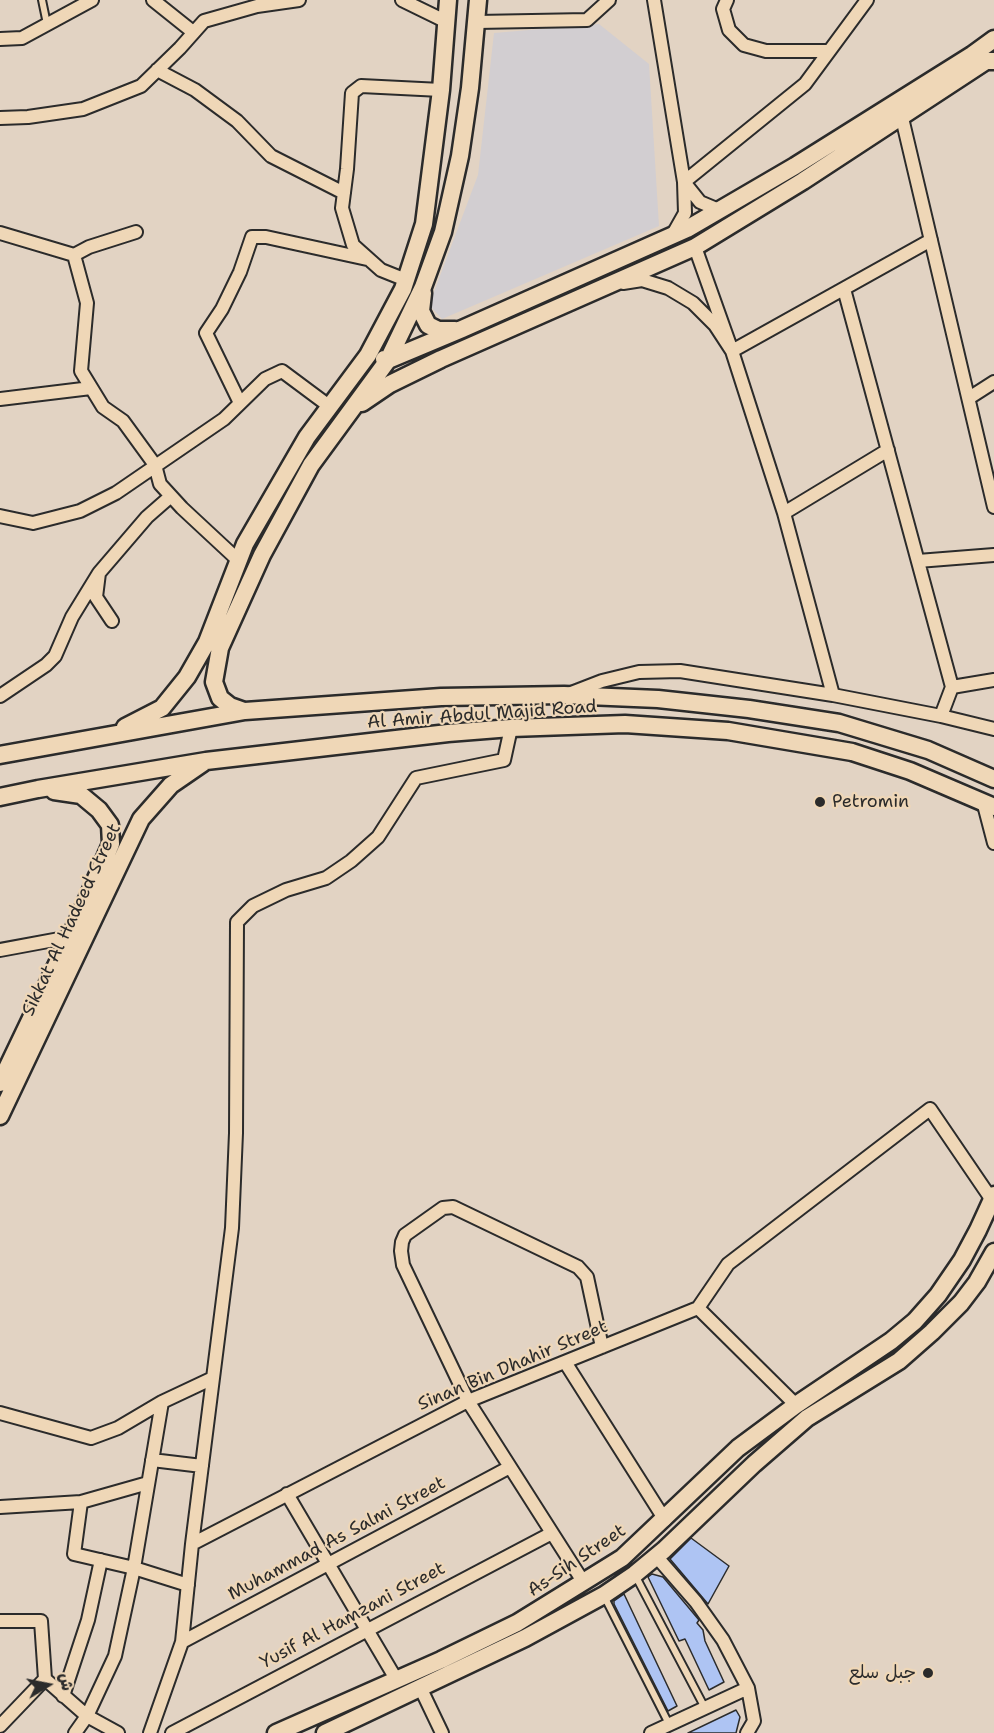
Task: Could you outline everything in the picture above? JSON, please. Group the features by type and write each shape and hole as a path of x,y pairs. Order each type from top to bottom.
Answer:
{"main road":[{"path":"102,737 137,723 162,708 187,677 207,642 245,544 306,437 368,355 406,280 424,224 441,90 448,0"},
{"path":"245,711 230,706 220,698 214,682 220,648 262,555 311,465 388,360 423,287 443,232 460,156 478,0"},
{"path":"368,355 388,360 672,236 804,160 994,39"},
{"path":"353,408 390,384 441,359 695,247 902,118 986,61 994,61"},
{"path":"423,287 421,311 428,325 438,330 462,329"},
{"name":"Al Amir Abdul Majid Road","path":"0,755 245,711 441,697 564,695 658,699 749,709 839,723 928,750 994,779"},
{"name":"Al Amir Abdul Majid Road","path":"0,797 206,761 448,733 625,724 728,731 852,752 910,771 989,804"},
{"name":"Sikkat Al Hadeed Street","path":"0,1116 141,819 171,785 206,761"},
{"name":"Sikkat Al Hadeed Street","path":"0,1083 70,937 111,844 110,825 99,810 81,795 38,789"},
{"name":"As-Sih Street","path":"276,1733 518,1623 622,1558 665,1520 738,1448 796,1405 891,1341 915,1321 938,1295 962,1260 993,1197"},
{"name":"As-Sih Street","path":"325,1733 525,1638 604,1595 635,1574 754,1464 807,1419 899,1361 961,1303 977,1282 994,1252"}],"street":[{"path":"1,41 22,38 92,0"},
{"path":"153,0 193,32"},
{"path":"0,118 83,110 141,86 204,21 256,6 299,0"},
{"path":"402,0 447,22"},
{"path":"477,22 587,20 609,0"},
{"path":"654,0 684,182 685,213 672,236"},
{"path":"727,0 723,9 729,30 744,45 766,51 830,51"},
{"path":"684,182 805,84 867,0"},
{"path":"157,70 195,90 237,121 271,156 344,193"},
{"path":"406,280 381,270 353,245 342,208 352,93 361,86 441,90"},
{"path":"902,118 994,507"},
{"path":"684,182 700,202 719,210"},
{"path":"0,233 74,255 89,247 136,232"},
{"path":"240,403 206,333 222,309 240,272 252,237 266,237 368,259"},
{"path":"732,351 931,240"},
{"path":"695,247 732,351 783,513 833,694"},
{"path":"74,255 87,303 81,371 103,407 123,421 155,465 160,484 239,561"},
{"path":"610,284 642,280 668,288 693,303 715,325 732,351"},
{"path":"844,289 952,687 941,716"},
{"path":"0,516 33,523 80,511 116,493 224,419 265,379 282,371 329,406"},
{"path":"969,398 994,382"},
{"path":"0,399 91,388"},
{"path":"783,513 888,450"},
{"path":"0,696 46,665 54,656 72,617 99,573 147,517 171,496"},
{"path":"918,561 994,555"},
{"path":"99,573 96,597 112,621"},
{"path":"564,695 602,681 639,672 680,671 833,694 994,729"},
{"path":"952,687 994,680"},
{"path":"150,1733 182,1642 192,1544 232,1228 236,1133 237,922 253,906 286,890 326,878 351,861 378,837 416,778 504,760 511,728"},
{"path":"989,804 994,843"},
{"path":"0,950 70,937"},
{"path":"796,1405 698,1308 728,1264 930,1108 993,1197"},
{"path":"584,1583 468,1401 403,1265 401,1251 405,1235 443,1208 453,1207 578,1267 587,1277 602,1347"},
{"name":"Sinan Bin Dhahir Street","path":"192,1544 468,1401 698,1308"},
{"path":"565,1362 665,1520"},
{"path":"0,1413 91,1438 118,1428 162,1402 213,1378"},
{"path":"75,1733 87,1716 115,1656 135,1568 162,1402"},
{"path":"152,1460 202,1466"},
{"name":"Muhammad As Salmi Street","path":"182,1642 510,1467"},
{"path":"0,1508 81,1502 148,1483"},
{"path":"287,1494 396,1679"},
{"path":"81,1502 74,1554 135,1568 188,1585"},
{"name":"Yusif Al Hamzani Street","path":"172,1733 552,1533"},
{"path":"656,1556 696,1602 723,1640 748,1688 754,1720 747,1733"},
{"path":"63,1696 88,1620 101,1560"},
{"path":"0,1621 40,1621 45,1679 87,1716 118,1733"},
{"path":"0,1726 45,1679"},
{"path":"420,1687 442,1733"},
{"path":"651,1733 748,1688"}],"lane":[{"path":"42,0 47,24"},
{"path":"635,1574 705,1708"},
{"path":"604,1595 669,1724"}],"shaded area":[{"path":"599,24 649,64 659,226 442,319 429,305 478,175 494,33"}],"building":[{"path":"691,1538 729,1566 708,1604 670,1559"},
{"path":"652,1574 663,1577 699,1620 697,1623 703,1630 705,1641 724,1682 709,1690 685,1639 679,1641 648,1577"},
{"path":"624,1594 677,1706 668,1711 614,1604 614,1601"},
{"path":"736,1710 740,1717 736,1733 688,1733"}],"place":[{"name":"Petromin","path":"820,802"},
{"name":"جبل سلع","path":"928,1673"}]}
